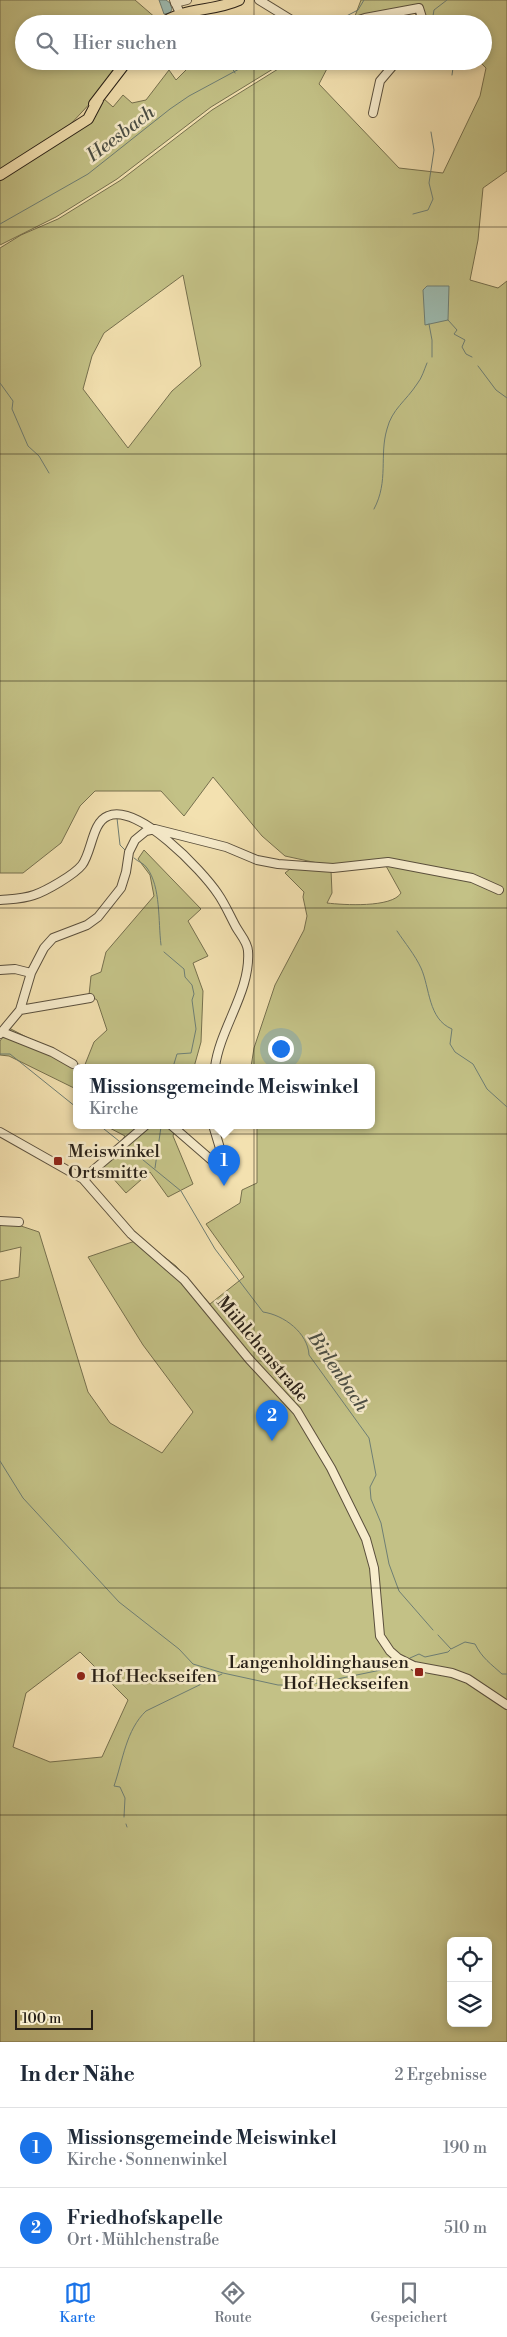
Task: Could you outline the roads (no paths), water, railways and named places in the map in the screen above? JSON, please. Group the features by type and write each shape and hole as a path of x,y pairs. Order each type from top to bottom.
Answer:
{"main road":[{"path":"177,15 239,0"},
{"path":"0,175 71,130 98,100 120,70"}],"street":[{"path":"180,13 174,1 187,0"},
{"path":"259,0 283,15"},
{"path":"381,15 419,8 421,15"},
{"path":"373,113 380,81 389,70"},
{"path":"0,900 34,895 78,870 86,858 99,824 109,815 121,814 143,821 155,829 218,893 248,948 247,967 242,987 216,1064"},
{"path":"73,1064 52,1052 1,1033 20,1010 31,973 44,948 53,938 87,925 98,917 120,888 126,872 129,852 135,840 146,831 155,829 226,847 257,860 278,864 340,868 369,862 388,862 472,878 499,890"},
{"path":"0,970 15,969 31,973"},
{"path":"20,1010 90,998"},
{"path":"83,1179 141,1129"},
{"path":"176,1129 227,1171 230,1165 222,1155 214,1129"},
{"name":"Mühlchenstraße","path":"0,1132 83,1179 131,1234 184,1280 201,1298 234,1341 281,1392 306,1425 332,1468 366,1539 374,1568 380,1636 384,1644 398,1658 414,1666 452,1673 468,1679 507,1705"},
{"path":"0,1221 19,1222"}],"water":[{"path":"159,0 166,0 170,3 172,9 170,13 164,14"},
{"path":"427,286 449,286 448,320 425,325 423,290"}],"waterway":[{"name":"Heesbach","path":"348,15 358,10 364,0"},
{"path":"433,15 434,10 447,0"},
{"name":"Heesbach","path":"0,224 88,174 170,109 189,96 237,70"},
{"path":"452,75 453,70"},
{"path":"413,214 428,210 433,199 429,183 434,150 431,132"},
{"path":"448,320 457,330 454,334 465,340 462,347 466,354 472,357"},
{"path":"429,324 432,340 432,357"},
{"path":"374,509 379,499 383,479 385,439 389,422 396,410 419,382 427,363"},
{"path":"478,366 496,390 507,398"},
{"path":"0,383 13,401 12,409 28,446 39,456 49,473"},
{"path":"117,818 120,845 126,851"},
{"path":"134,858 146,866 155,885 161,945"},
{"path":"397,931 421,968 434,1011 438,1018 452,1029 450,1044 455,1052 473,1064 487,1089 507,1107"},
{"path":"164,952 184,969 185,977 192,985 194,994 192,1000 196,1029 191,1053 177,1054 174,1064"},
{"name":"Birlenbach","path":"0,1054 10,1054 73,1105"},
{"name":"Birlenbach","path":"104,1129 119,1141"},
{"path":"155,1168 161,1129"},
{"name":"Birlenbach","path":"126,1146 181,1191 215,1249 263,1312 287,1321 300,1333 308,1347 309,1355 369,1438 376,1475 370,1487 371,1499 381,1523 389,1564 399,1591 433,1630"},
{"path":"0,1461 23,1498 119,1602 179,1649 193,1664 223,1673 278,1685 308,1685 381,1670"},
{"name":"Birlenbach","path":"438,1635 451,1649 465,1642 475,1644 490,1664 502,1674 507,1674"},
{"path":"410,1658 419,1654 425,1657 450,1650"},
{"path":"124,1817 125,1798 120,1787 114,1786 129,1736 139,1719 146,1711 222,1674"}],"place":[{"name":"Meiswinkel Ortsmitte","path":"58,1161"},
{"name":"Missionsgemeinde Meiswinkel","path":"224,1186"},
{"name":"Friedhofskapelle","path":"272,1441"},
{"name":"Langenholdinghausen Hof Heckseifen","path":"419,1672"},
{"name":"Hof Heckseifen","path":"81,1676"}]}
